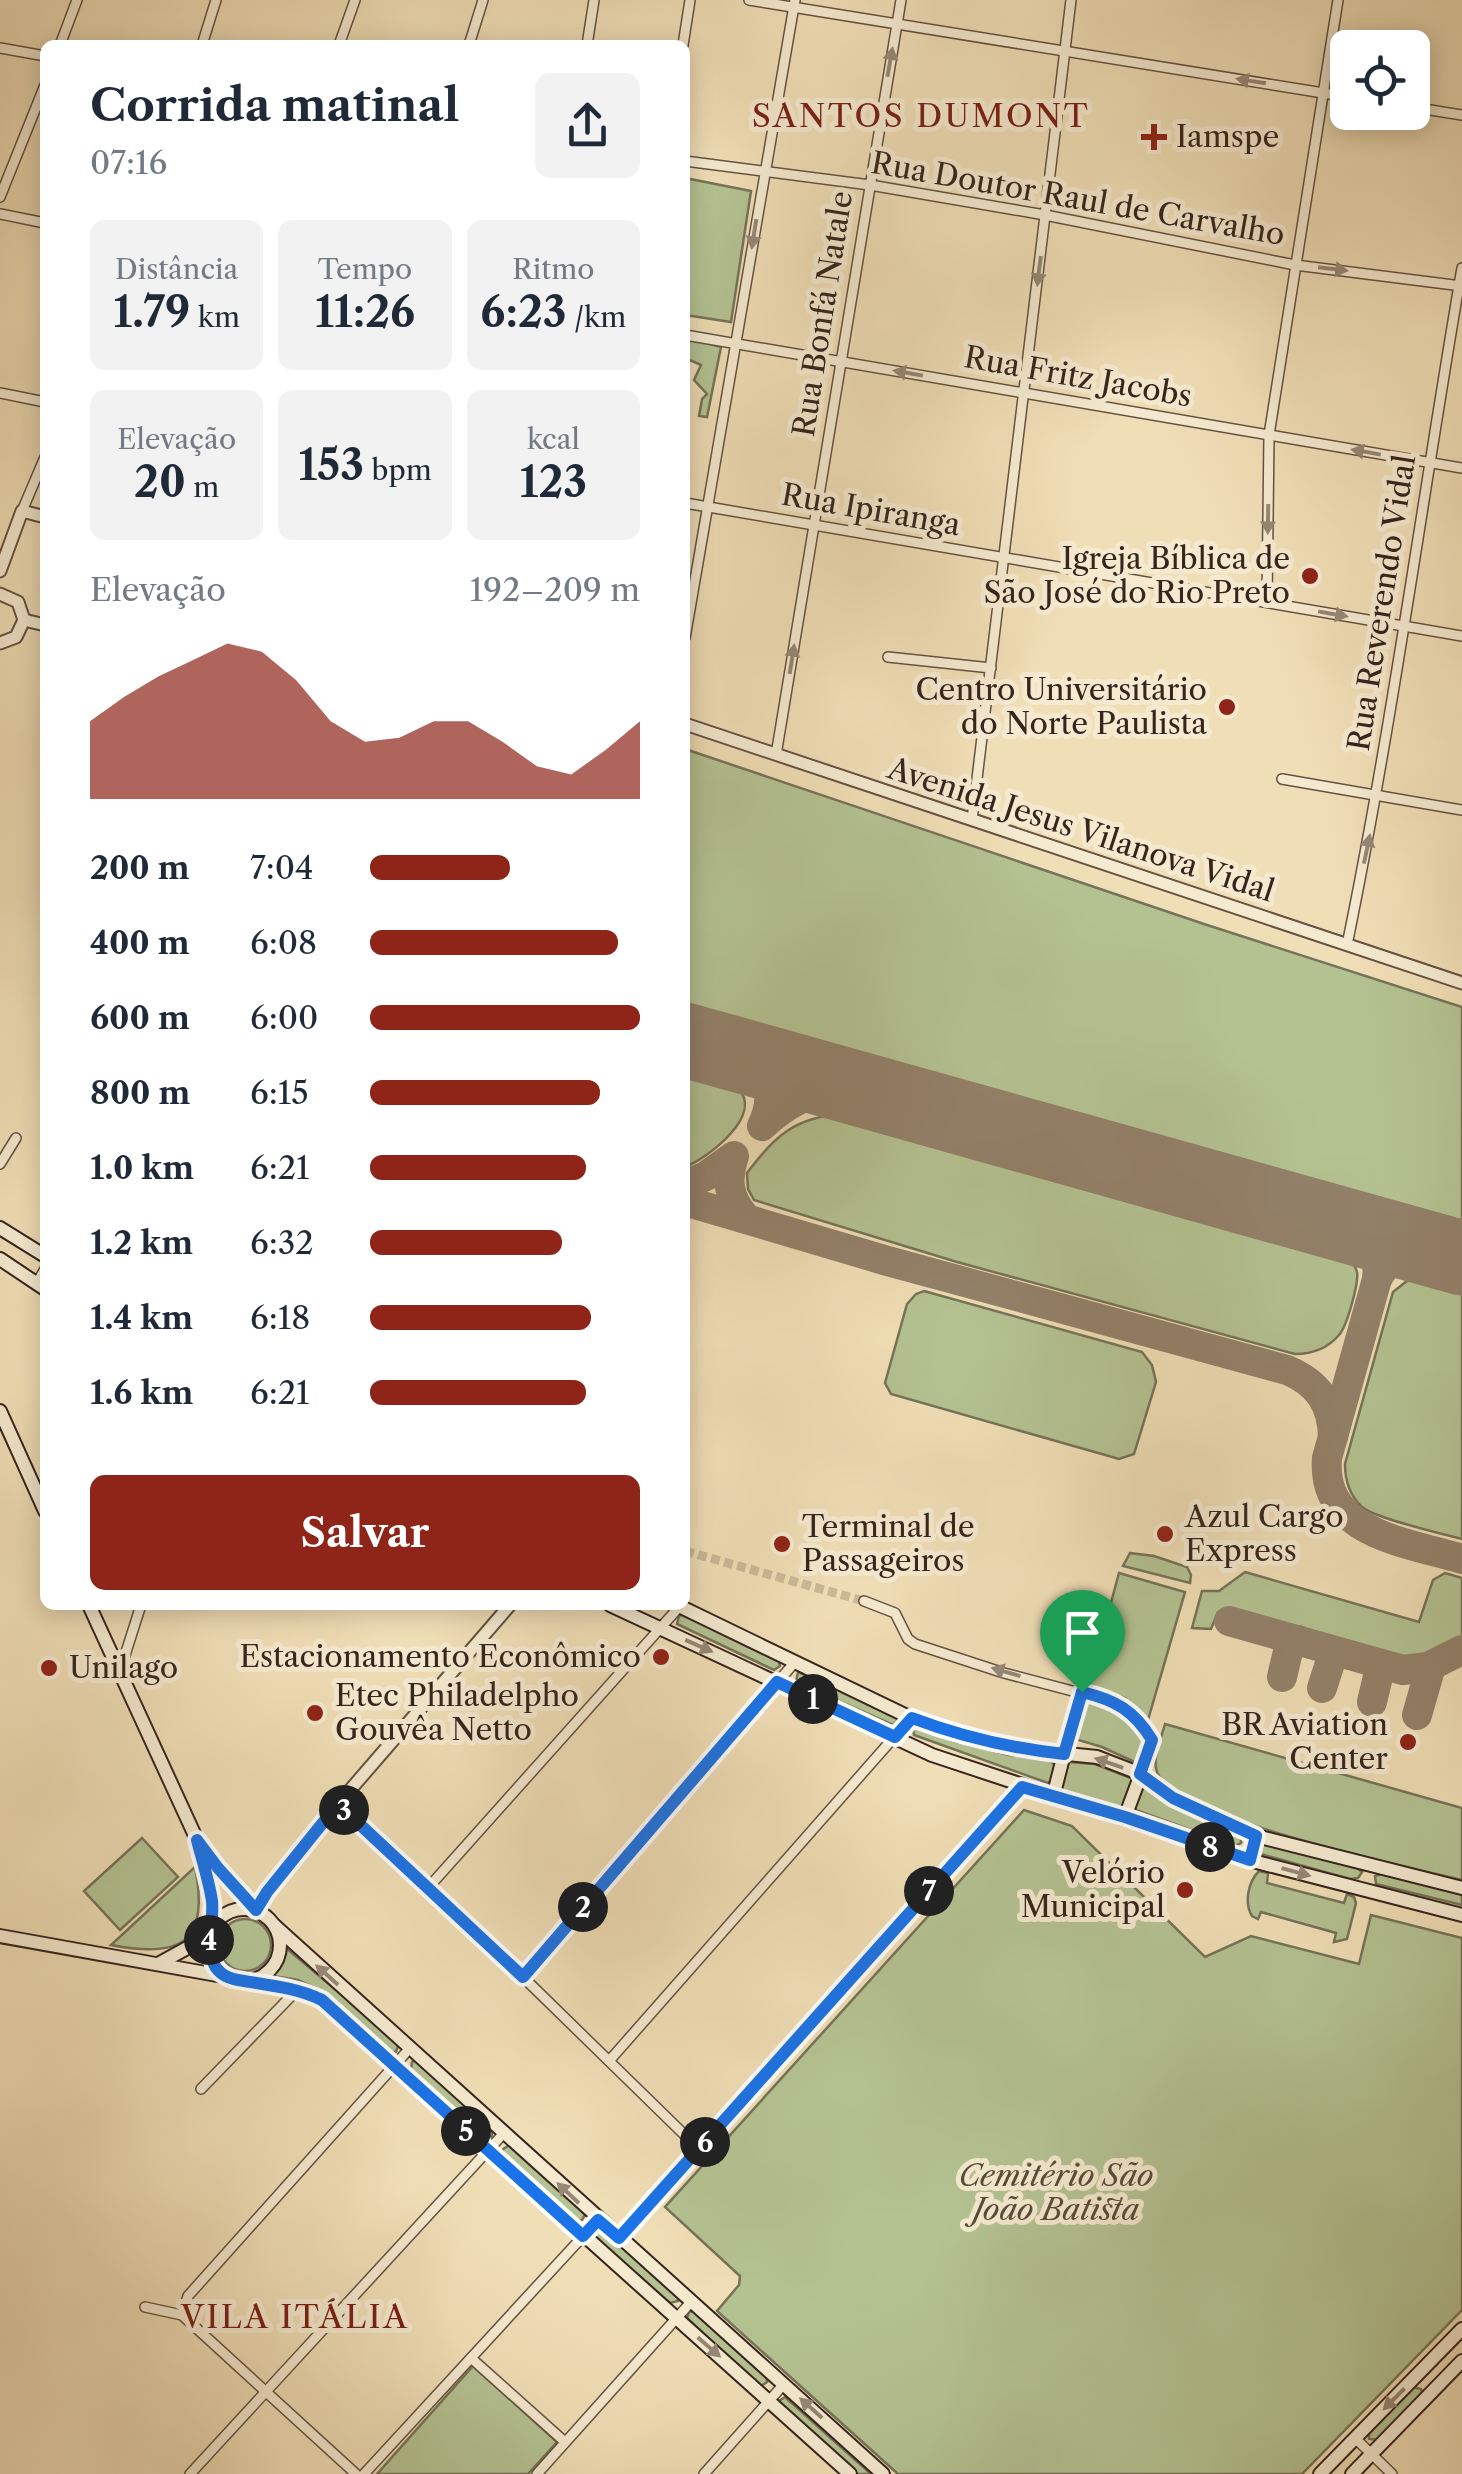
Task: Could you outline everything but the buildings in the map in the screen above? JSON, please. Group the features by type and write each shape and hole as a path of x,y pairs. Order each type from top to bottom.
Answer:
{"main road":[{"path":"0,1228 40,1253"},
{"path":"0,1259 40,1285"},
{"path":"0,1412 40,1500"},
{"path":"91,1610 197,1840 210,1889 211,1960 228,1977"},
{"path":"621,1610 932,1755 1250,1860 1462,1915"},
{"path":"686,1610 912,1718 957,1735 1009,1748 1097,1757 1140,1774 1173,1798 1256,1836 1462,1888"},
{"path":"1052,1796 1064,1754"},
{"path":"1125,1817 1140,1774"},
{"path":"1250,1860 1256,1836"},
{"path":"197,1840 256,1910 883,2474"},
{"path":"1363,1890 1370,1864"},
{"path":"158,1964 211,1931 232,1910 256,1910"},
{"path":"251,1980 272,1969 278,1959 281,1947 275,1926"},
{"path":"0,1936 251,1980 322,2000 850,2474"},
{"path":"1320,2474 1462,2329"},
{"path":"1352,2474 1462,2361"},
{"path":"1418,2375 1434,2390"}],"street":[{"path":"62,40 77,0"},
{"path":"204,40 216,0"},
{"path":"341,40 354,0"},
{"path":"478,40 484,0"},
{"path":"588,40 594,0"},
{"path":"684,40 690,0"},
{"path":"749,0 794,4 1330,94"},
{"name":"Rua Bonfá Natale","path":"776,755 901,0"},
{"path":"972,820 1071,0"},
{"path":"1267,602 1269,435 1338,0"},
{"path":"690,608 794,4"},
{"path":"472,40 480,20"},
{"path":"0,48 40,55"},
{"path":"0,197 40,97"},
{"path":"1430,110 1462,115"},
{"name":"Rua Doutor Raul de Carvalho","path":"690,162 870,185 1295,264 1460,286"},
{"path":"0,214 40,222"},
{"name":"Rua Reverendo Vidal","path":"1347,944 1378,795 1428,462 1462,268"},
{"name":"Rua Fritz Jacobs","path":"690,335 1462,468"},
{"path":"0,393 40,401"},
{"path":"0,571 40,468"},
{"name":"Rua Ipiranga","path":"690,504 1462,636"},
{"path":"22,511 40,516"},
{"path":"0,594 18,602 24,620 16,637 1,644"},
{"path":"24,620 40,623"},
{"path":"888,657 990,668"},
{"name":"Avenida Jesus Vilanova Vidal","path":"690,726 1462,983"},
{"path":"1282,779 1462,810"},
{"path":"0,1164 16,1138"},
{"path":"864,1600 895,1613 908,1640 915,1644 1118,1703 1143,1724 1152,1740 1140,1774"},
{"path":"120,1671 140,1610"},
{"path":"256,1910 338,1804 506,1610"},
{"path":"428,1888 675,1610"},
{"path":"523,1977 795,1662"},
{"path":"1064,1754 1082,1692"},
{"path":"609,2062 912,1718"},
{"path":"619,2238 1022,1787"},
{"path":"338,1804 699,2149"},
{"path":"201,2090 297,1990"},
{"path":"182,2315 188,2296 410,2048"},
{"path":"190,2474 504,2133"},
{"path":"364,2474 598,2220"},
{"path":"537,2474 690,2302"},
{"path":"145,2307 182,2315 356,2474"},
{"path":"472,2358 565,2442"},
{"path":"704,2474 784,2384"},
{"path":"1355,2438 1392,2474"}],"green space":[{"path":"690,179 751,191 731,322 690,316"},
{"path":"690,338 721,347 707,417 699,416 707,394 694,380 701,365 690,360"},
{"path":"690,751 1462,1007 1462,1227 1053,1115 690,1010"},
{"path":"690,1070 732,1084 744,1098 739,1122 707,1154 690,1164"},
{"path":"845,1113 1017,1166 1342,1254 1357,1272 1345,1323 1335,1340 1325,1347 1295,1354 957,1262 754,1200 748,1189 747,1173 778,1138 812,1119"},
{"path":"1426,1276 1462,1286 1462,1539 1369,1511 1354,1497 1346,1476 1345,1464 1393,1292 1407,1281"},
{"path":"924,1291 1142,1352 1152,1365 1156,1382 1134,1454 1119,1459 891,1394 885,1383 907,1304"},
{"path":"1130,1553 1187,1567 1190,1583 1123,1566"},
{"path":"1245,1572 1419,1622 1433,1580 1445,1573 1462,1578 1462,1642 1418,1662 1392,1661 1218,1612 1211,1629 1192,1628 1202,1591 1219,1591"},
{"path":"1119,1573 1185,1592 1148,1720 1125,1698 1089,1684"},
{"path":"684,1614 779,1661 780,1666 774,1670 677,1624"},
{"path":"798,1672 897,1716 898,1720 893,1725 796,1682"},
{"path":"1086,1698 1120,1712 1146,1739 1137,1763 1075,1739"},
{"path":"1165,1724 1462,1808 1462,1880 1300,1840 1210,1809 1178,1793 1157,1770 1157,1750"},
{"path":"917,1726 979,1747 1046,1757 1055,1765 1053,1779 1048,1783 914,1735 913,1728"},
{"path":"1068,1762 1095,1764 1133,1779 1121,1810 1060,1793"},
{"path":"1146,1787 1199,1819 1241,1835 1241,1843 1235,1846 1136,1810 1137,1797"},
{"name":"Cemitério São João Batista","path":"1024,1810 1072,1826 1205,1957 1251,1936 1359,1964 1371,1915 1462,1938 1462,2310 1302,2474 898,2474 717,2311 739,2285 740,2276 665,2207"},
{"path":"142,1838 178,1877 120,1930 84,1891"},
{"path":"1259,1839 1362,1872 1358,1878 1350,1879 1257,1853"},
{"path":"195,1867 198,1913 194,1928 185,1939 156,1949 111,1945"},
{"path":"1259,1871 1268,1873 1267,1883 1344,1903 1347,1894 1354,1897 1347,1939 1334,1942 1336,1933 1261,1912 1258,1919 1252,1916 1248,1893"},
{"path":"1381,1874 1462,1894 1462,1905 1376,1884 1375,1876"},
{"path":"245,1919 263,1927 271,1945 263,1963 245,1971 227,1963 219,1945 227,1927"},
{"path":"286,1948 399,2043 396,2052 389,2052 324,1992 298,1980 273,1976"},
{"path":"415,2060 492,2127 492,2136 486,2138 411,2070"},
{"path":"509,2145 581,2210 585,2215 582,2220 577,2221 503,2155 502,2150"},
{"path":"601,2228 678,2301 670,2303 596,2238 594,2235"},
{"path":"694,2311 767,2382 760,2387 687,2318"},
{"path":"473,2366 557,2442 528,2474 377,2474"},
{"path":"1413,2387 1422,2393 1377,2440 1369,2439 1369,2431"},
{"path":"785,2397 871,2474 857,2474 780,2405"}],"taxiway":[{"path":"739,1054 757,1069 767,1085 769,1104 762,1126 812,1094 872,1091"},
{"path":"690,1183 734,1156 730,1189 746,1218"},
{"path":"690,1202 1287,1370 1307,1381 1321,1396 1330,1414 1333,1437"},
{"path":"1347,1226 1371,1248 1377,1262 1377,1279 1399,1255 1431,1250"},
{"path":"1377,1279 1327,1458 1329,1483 1338,1503 1352,1519 1371,1531 1462,1559"},
{"path":"1229,1621 1403,1670 1428,1667 1462,1650"},
{"path":"1282,1677 1289,1647 1298,1640"},
{"path":"1322,1688 1331,1660 1337,1654"},
{"path":"1417,1715 1431,1666"},
{"path":"1372,1702 1379,1672 1386,1667"}],"runway":[{"path":"690,1041 1462,1258"}],"tunnel":[{"path":"690,1552 864,1601"}],"place":[{"name":"Iamspe","path":"1154,137"},
{"name":"Igreja Bíblica de São José do Rio Preto","path":"1310,576"},
{"name":"Centro Universitário do Norte Paulista","path":"1227,707"},
{"name":"Azul Cargo Express","path":"1165,1534"},
{"name":"Terminal de Passageiros","path":"782,1544"},
{"name":"Estacionamento Econômico","path":"661,1657"},
{"name":"Unilago","path":"49,1668"},
{"name":"Etec Philadelpho Gouvêa Netto","path":"315,1713"},
{"name":"BR Aviation Center","path":"1408,1742"},
{"name":"Velório Municipal","path":"1185,1890"}],"district":[{"name":"SANTOS DUMONT","path":"921,116"},
{"name":"VILA ITÁLIA","path":"295,2317"}],"route":[{"path":"777,1682 895,1737 912,1718 1009,1748 1064,1754 1082,1692 1118,1703 1143,1724 1152,1740 1140,1774 1173,1798 1256,1836 1250,1860 1022,1787 619,2238 598,2220 583,2236 322,2000 297,1990 239,1981 218,1970 211,1960 208,1948 213,1925 212,1900 197,1840 256,1910 338,1804 523,1977 777,1682"}]}
